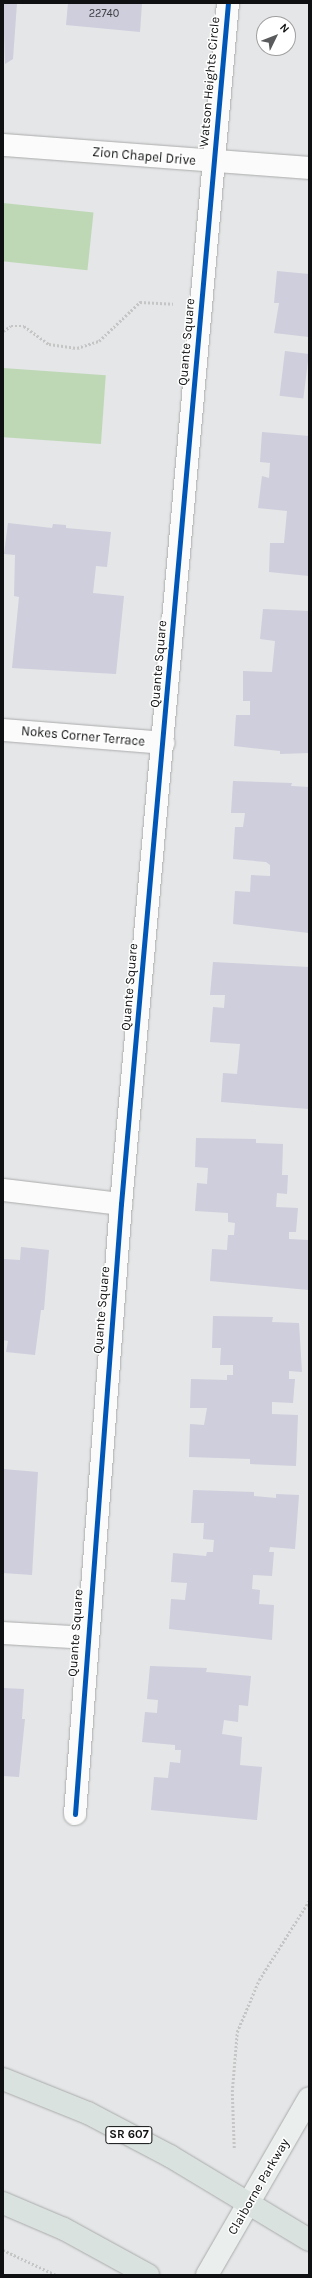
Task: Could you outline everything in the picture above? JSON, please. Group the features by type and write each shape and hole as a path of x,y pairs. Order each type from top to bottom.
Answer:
{"main road":[{"name":"SR 607","path":"3,2079 88,2113 250,2201 309,2240"},
{"name":"Claiborne Parkway","path":"207,2275 309,2098"},
{"path":"3,2203 64,2229 148,2275"}],"street":[{"name":"Watson Heights Circle","path":"214,163 228,3"},
{"name":"Zion Chapel Drive","path":"3,145 214,163 309,168"},
{"name":"Quante Square","path":"75,1814 86,1638 121,1204 214,163"},
{"name":"Nokes Corner Terrace","path":"3,730 163,743"},
{"path":"3,1190 121,1204"},
{"path":"3,1633 86,1638"}],"path":[{"path":"3,331 11,326 24,326 49,344 77,348 98,341 140,302 202,305"},
{"path":"234,2148 232,2092 237,2032 259,1980 309,1901"},
{"path":"3,2250 56,2275"}],"green space":[{"path":"3,203 94,213 87,270 3,261"},
{"path":"3,368 106,375 101,444 3,437"}],"building":[{"path":"3,3 17,3 13,59 5,64"},
{"path":"68,3 142,3 140,32 66,25"},
{"path":"277,271 309,274 309,337 274,333 279,303 274,303"},
{"path":"285,351 309,354 303,399 280,396"},
{"path":"262,432 309,436 309,576 269,572 270,543 284,543 287,511 258,508 262,476 269,478 270,463 260,462"},
{"path":"8,523 52,528 53,524 66,525 66,528 111,532 107,567 96,566 93,593 124,596 116,674 12,668 19,597 14,596 15,555 4,554"},
{"path":"263,609 309,611 309,753 280,754 280,751 234,746 236,715 250,715 250,701 243,701 243,671 272,672 275,641 260,639"},
{"path":"233,781 292,783 291,786 309,787 309,933 233,924 235,891 250,892 251,875 270,876 270,865 266,862 233,859 235,827 243,827 245,813 231,813"},
{"path":"213,962 309,967 309,1109 221,1102 223,1073 237,1074 240,1044 210,1042 213,1007 224,1008 225,995 210,995"},
{"path":"196,1138 256,1139 256,1143 283,1144 282,1175 288,1175 287,1194 277,1193 276,1207 298,1208 296,1232 289,1232 289,1239 308,1240 309,1290 210,1281 212,1249 227,1250 228,1235 234,1235 235,1223 228,1222 228,1213 195,1211 197,1183 207,1184 208,1168 195,1167"},
{"path":"21,1247 49,1250 44,1310 41,1310 35,1355 6,1352 8,1341 3,1340 3,1259 20,1260"},
{"path":"213,1316 273,1317 272,1322 299,1323 302,1372 289,1371 289,1379 295,1379 293,1403 272,1402 272,1414 298,1415 296,1466 250,1464 250,1459 189,1457 190,1424 204,1425 207,1408 190,1408 191,1379 227,1380 227,1375 233,1375 233,1365 220,1365 221,1348 212,1348"},
{"path":"3,1469 38,1472 32,1575 3,1573"},
{"path":"193,1490 254,1492 254,1496 276,1498 276,1494 299,1495 295,1549 270,1547 269,1552 274,1552 272,1576 253,1575 252,1589 260,1590 259,1604 274,1605 272,1640 169,1629 171,1599 185,1600 187,1583 171,1582 173,1553 206,1556 207,1552 213,1552 214,1540 203,1539 204,1523 191,1523"},
{"path":"150,1666 207,1668 206,1672 251,1676 248,1706 239,1705 238,1722 224,1720 222,1734 242,1737 240,1765 262,1767 257,1820 151,1810 154,1777 168,1778 170,1762 180,1763 181,1750 175,1750 175,1745 142,1742 145,1712 157,1713 158,1700 147,1699"},
{"path":"3,1688 24,1689 22,1719 25,1719 19,1777 3,1776"}],"cycle path":[{"path":"75,1814 121,1204 228,3"}]}
